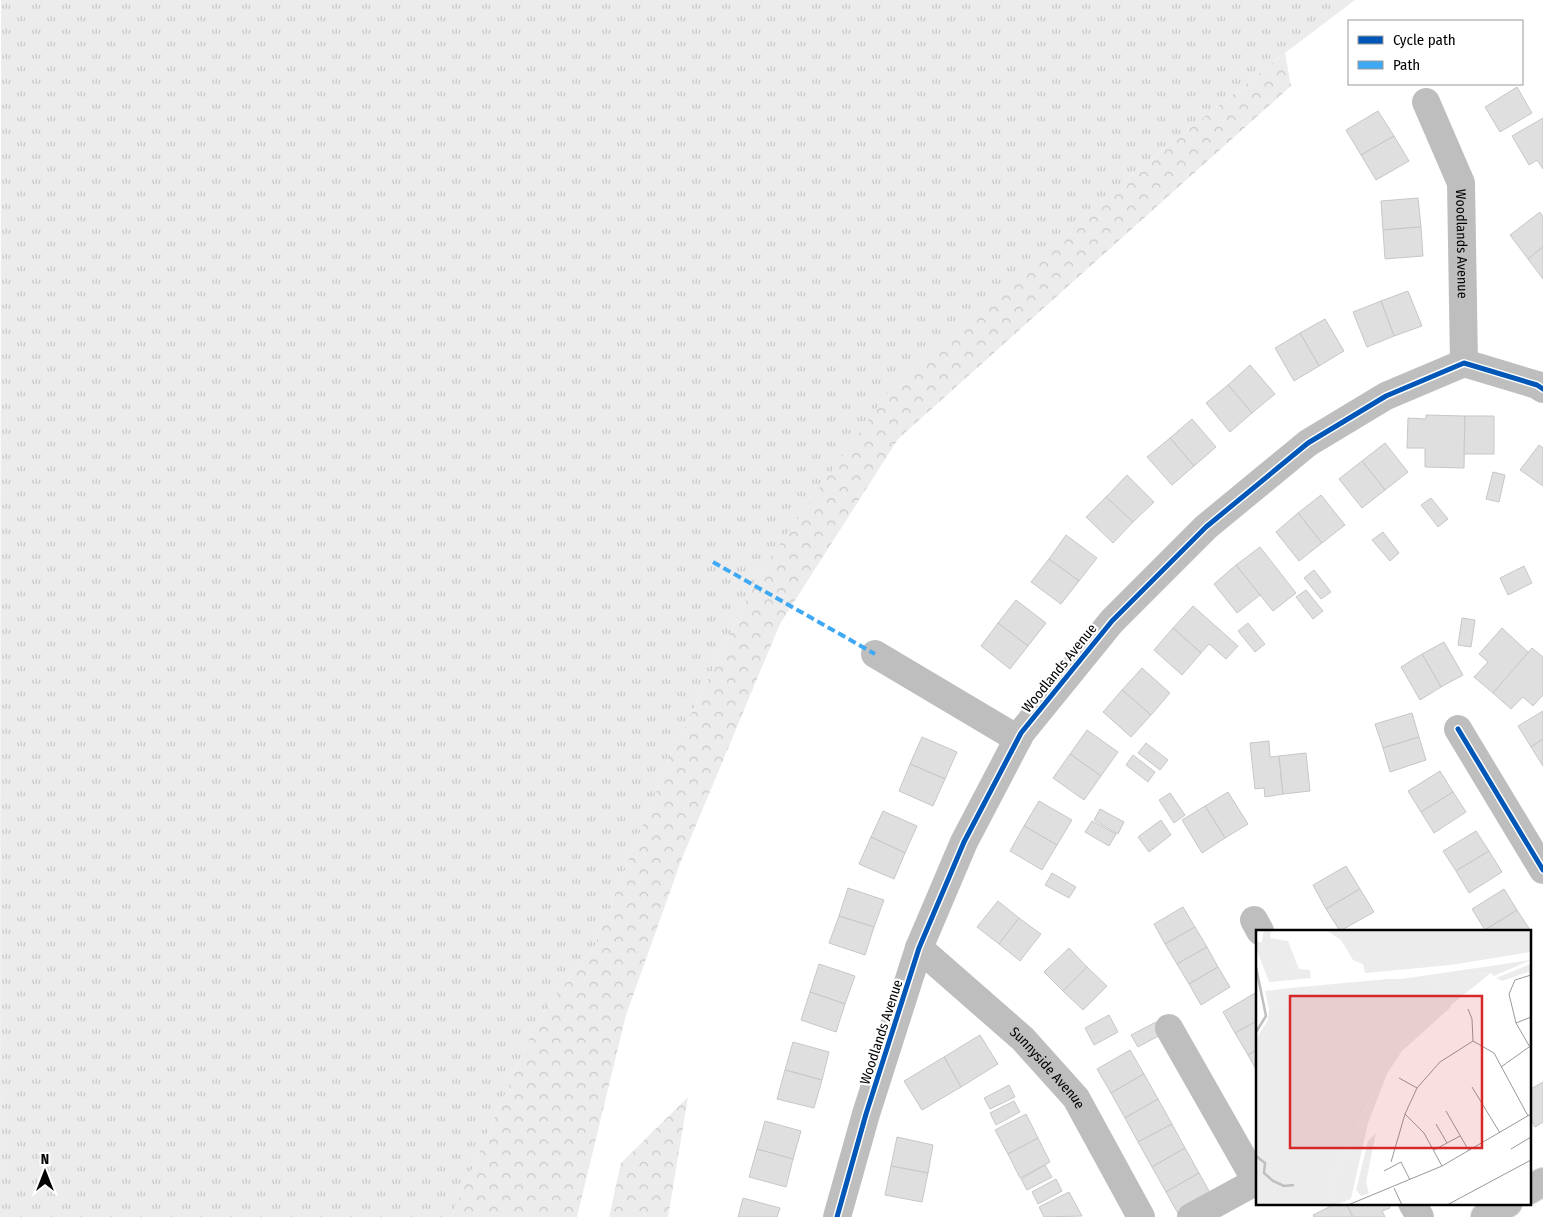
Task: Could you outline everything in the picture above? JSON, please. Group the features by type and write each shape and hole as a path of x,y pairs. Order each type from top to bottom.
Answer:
{"street":[{"name":"Woodlands Avenue","path":"837,1217 866,1114 920,948 964,842 1018,739 1112,621 1206,527 1308,442 1386,396 1464,363 1461,183 1426,102"},
{"path":"1464,363 1537,385 1543,389"},
{"path":"875,654 1018,739"},
{"path":"1458,729 1543,870"},
{"name":"Sunnyside Avenue","path":"920,948 1023,1039 1076,1098 1141,1217"},
{"path":"1169,1028 1256,1181 1191,1217"},
{"path":"1530,1189 1543,1182"},
{"path":"1413,1204 1420,1217"},
{"path":"1485,1217 1506,1204"}],"green space":[{"path":"1,0 1355,0 1124,181 760,572 670,757 594,947 538,1019 451,1217 0,1217"},
{"path":"1285,53 1291,86 898,439 780,624 681,861 626,1015 577,1217 451,1217 538,1019 594,947 670,757 760,572 894,384 1124,181"},
{"path":"688,1097 668,1217 609,1217 621,1163"}],"building":[{"path":"1517,87 1532,113 1500,132 1485,107"},
{"path":"1378,111 1394,136 1361,155 1346,130"},
{"path":"1543,118 1543,169 1537,160 1529,165 1512,136"},
{"path":"1394,136 1409,161 1376,180 1361,155"},
{"path":"1418,198 1421,227 1383,230 1381,201"},
{"path":"1540,212 1543,217 1543,247 1528,259 1510,235"},
{"path":"1421,227 1423,256 1385,259 1383,230"},
{"path":"1543,247 1543,279 1528,259"},
{"path":"1408,291 1422,326 1394,336 1381,301"},
{"path":"1381,301 1394,336 1367,347 1353,312"},
{"path":"1325,319 1344,351 1319,366 1300,333"},
{"path":"1300,333 1319,366 1294,381 1275,348"},
{"path":"1250,365 1275,394 1252,413 1228,385"},
{"path":"1228,385 1252,413 1230,432 1206,403"},
{"path":"1426,415 1465,416 1464,468 1425,467 1425,448 1407,448 1408,418 1426,419"},
{"path":"1465,416 1494,416 1494,454 1464,454"},
{"path":"1192,419 1216,447 1194,466 1170,438"},
{"path":"1170,438 1194,466 1172,485 1147,457"},
{"path":"1385,443 1408,472 1385,490 1362,461"},
{"path":"1539,445 1543,448 1543,486 1520,470"},
{"path":"1362,461 1385,490 1362,508 1339,479"},
{"path":"1493,472 1505,475 1499,502 1486,499"},
{"path":"1127,475 1154,502 1133,522 1106,497"},
{"path":"1321,495 1345,525 1322,543 1298,513"},
{"path":"1106,497 1133,522 1113,543 1086,517"},
{"path":"1431,498 1448,519 1438,527 1421,505"},
{"path":"1298,513 1322,543 1299,561 1276,532"},
{"path":"1383,532 1399,553 1390,561 1372,540"},
{"path":"1066,535 1097,558 1079,581 1049,559"},
{"path":"1260,547 1296,593 1273,611 1236,565"},
{"path":"1049,559 1079,581 1061,604 1031,582"},
{"path":"1236,565 1260,595 1237,613 1214,584"},
{"path":"1524,566 1532,583 1508,595 1500,578"},
{"path":"1314,570 1331,592 1321,599 1304,578"},
{"path":"1306,590 1323,611 1313,619 1296,597"},
{"path":"1016,600 1046,623 1028,646 998,623"},
{"path":"1193,606 1238,646 1226,659 1209,644 1201,653 1173,628"},
{"path":"1462,618 1475,620 1471,647 1458,645"},
{"path":"998,623 1028,646 1010,669 981,646"},
{"path":"1248,623 1265,644 1255,652 1238,631"},
{"path":"1173,628 1201,653 1182,675 1154,650"},
{"path":"1502,628 1529,653 1493,693 1474,677 1488,662 1479,654"},
{"path":"1444,642 1463,675 1441,687 1422,654"},
{"path":"1532,648 1543,657 1543,695 1533,706 1523,697 1511,709 1493,693"},
{"path":"1422,654 1441,687 1420,700 1401,667"},
{"path":"1142,668 1170,693 1151,715 1122,690"},
{"path":"1122,690 1151,715 1131,737 1103,712"},
{"path":"1543,711 1543,739 1531,747 1518,726"},
{"path":"1412,713 1419,737 1383,748 1375,724"},
{"path":"1087,730 1118,752 1101,776 1070,754"},
{"path":"922,737 957,752 945,779 910,764"},
{"path":"1419,737 1426,760 1390,772 1383,748"},
{"path":"1543,739 1543,766 1531,747"},
{"path":"1269,741 1270,757 1279,756 1283,794 1265,797 1264,788 1255,789 1250,743"},
{"path":"1146,743 1168,760 1160,770 1138,753"},
{"path":"1306,753 1310,791 1283,794 1279,756"},
{"path":"1070,754 1101,776 1084,800 1053,778"},
{"path":"1133,755 1155,772 1148,782 1126,765"},
{"path":"910,764 945,779 933,806 899,791"},
{"path":"1440,771 1453,792 1421,812 1408,791"},
{"path":"1228,792 1248,824 1225,838 1205,806"},
{"path":"1453,792 1466,812 1434,833 1421,812"},
{"path":"1170,793 1185,815 1174,823 1159,800"},
{"path":"1039,801 1072,820 1057,845 1024,826"},
{"path":"1205,806 1225,838 1202,853 1182,820"},
{"path":"1100,809 1124,822 1118,834 1094,820"},
{"path":"883,811 917,826 905,853 871,837"},
{"path":"1161,820 1171,835 1149,852 1138,837"},
{"path":"1092,821 1116,834 1109,846 1085,832"},
{"path":"1024,826 1057,845 1042,870 1010,851"},
{"path":"1476,831 1489,851 1456,871 1443,851"},
{"path":"871,837 905,853 894,879 859,864"},
{"path":"1489,851 1502,872 1469,893 1456,871"},
{"path":"1346,866 1360,889 1326,909 1313,885"},
{"path":"1052,873 1076,887 1069,898 1045,885"},
{"path":"848,888 884,900 874,927 839,916"},
{"path":"1360,889 1374,912 1339,930 1326,909"},
{"path":"1504,889 1517,910 1485,930 1472,909"},
{"path":"998,901 1019,918 999,944 977,927"},
{"path":"1183,907 1195,927 1165,944 1154,924"},
{"path":"1517,910 1530,930 1485,930"},
{"path":"839,916 874,927 865,955 829,943"},
{"path":"1019,918 1041,934 1020,961 999,944"},
{"path":"1195,927 1207,947 1177,964 1165,944"},
{"path":"1207,947 1218,967 1189,984 1177,964"},
{"path":"1069,948 1087,967 1063,991 1044,972"},
{"path":"819,964 855,976 845,1004 810,992"},
{"path":"1087,967 1107,986 1083,1010 1063,991"},
{"path":"1218,967 1230,987 1201,1005 1189,984"},
{"path":"810,992 845,1004 836,1032 801,1020"},
{"path":"1255,993 1256,1022 1235,1033 1223,1012"},
{"path":"1109,1015 1118,1032 1094,1045 1085,1028"},
{"path":"1156,1022 1162,1034 1138,1047 1131,1035"},
{"path":"1256,1022 1256,1051 1248,1055 1235,1033"},
{"path":"980,1035 998,1064 961,1087 944,1057"},
{"path":"793,1042 829,1052 822,1080 785,1070"},
{"path":"1130,1050 1144,1074 1111,1093 1097,1069"},
{"path":"1256,1051 1256,1069 1248,1055"},
{"path":"944,1057 961,1087 922,1110 904,1081"},
{"path":"785,1070 822,1080 814,1108 777,1099"},
{"path":"1144,1074 1158,1099 1125,1118 1111,1093"},
{"path":"1543,1082 1543,1122 1535,1127 1530,1118 1530,1089"},
{"path":"1009,1085 1015,1097 990,1109 984,1098"},
{"path":"1158,1099 1172,1124 1138,1142 1125,1118"},
{"path":"1014,1101 1020,1112 996,1125 990,1113"},
{"path":"1026,1114 1038,1138 1008,1154 995,1130"},
{"path":"765,1121 801,1131 793,1159 757,1149"},
{"path":"1172,1124 1185,1148 1152,1167 1138,1142"},
{"path":"897,1137 933,1145 928,1173 891,1166"},
{"path":"1038,1138 1050,1162 1020,1178 1008,1154"},
{"path":"1185,1148 1199,1173 1166,1192 1152,1167"},
{"path":"757,1149 793,1159 786,1187 749,1177"},
{"path":"1045,1165 1052,1177 1027,1190 1021,1179"},
{"path":"891,1166 928,1173 922,1202 885,1195"},
{"path":"1199,1173 1213,1198 1180,1217 1166,1192"},
{"path":"1056,1179 1062,1191 1038,1204 1032,1192"},
{"path":"1069,1192 1082,1216 1044,1217 1039,1207"},
{"path":"743,1198 780,1208 777,1217 738,1217"},
{"path":"1335,1204 1346,1204 1353,1217 1314,1217 1313,1215"},
{"path":"1346,1204 1388,1204 1390,1208 1382,1211 1385,1217 1353,1217"}],"marked path":[{"path":"713,562 875,654"}],"cycle path":[{"path":"837,1217 866,1114 919,948 964,842 1021,733 1112,621 1206,527 1308,443 1386,396 1464,363 1537,385 1543,389"},
{"path":"1458,729 1543,870"}]}
